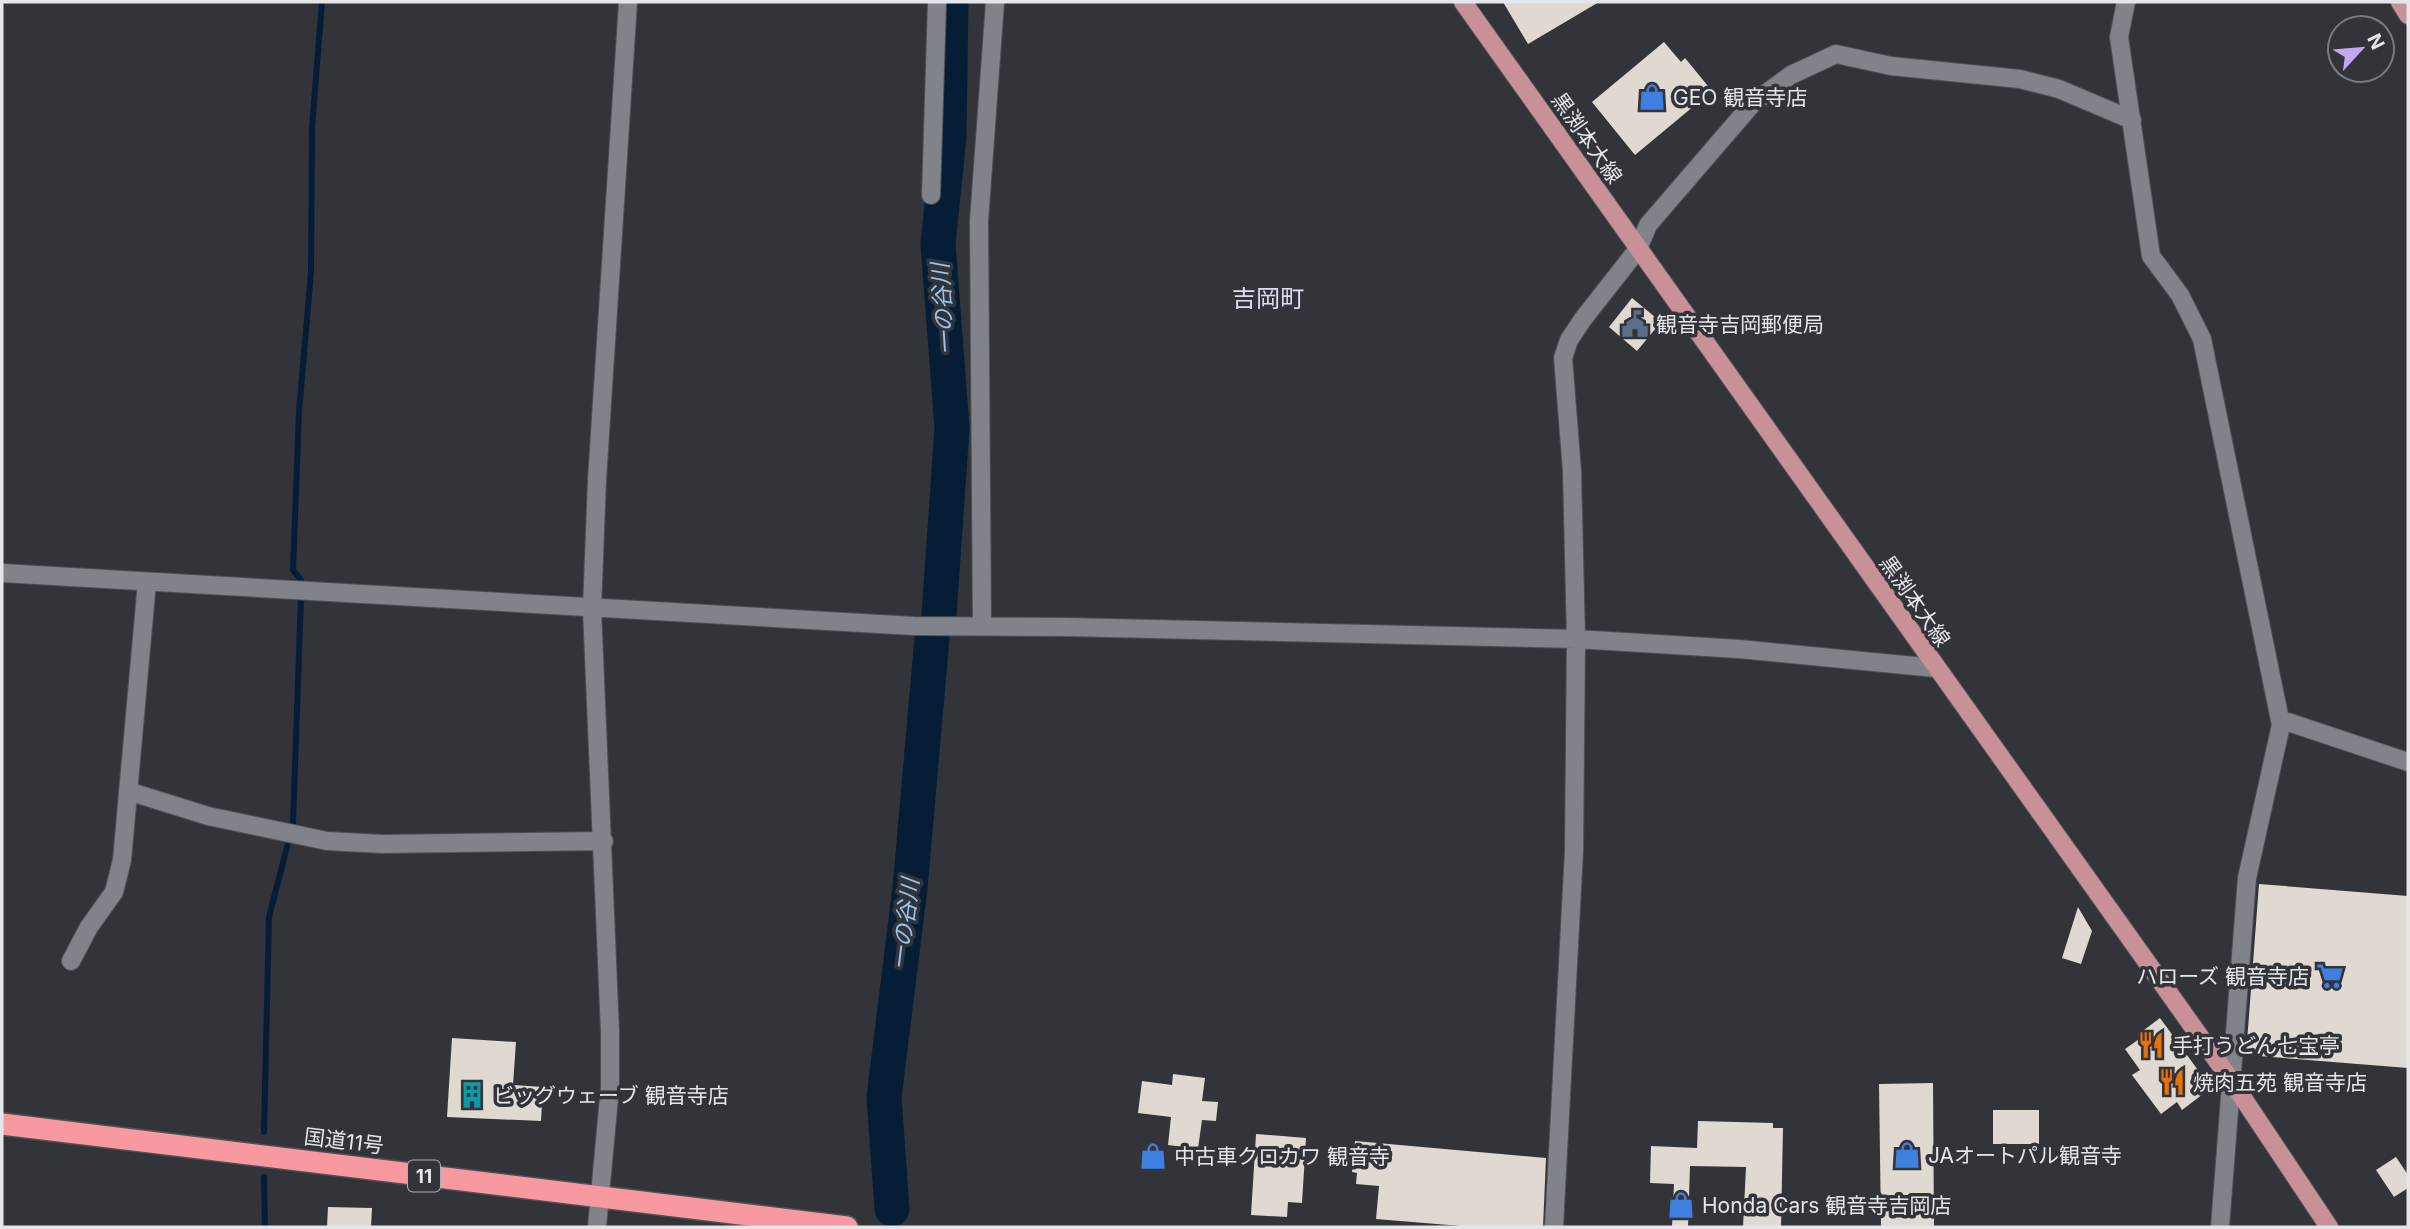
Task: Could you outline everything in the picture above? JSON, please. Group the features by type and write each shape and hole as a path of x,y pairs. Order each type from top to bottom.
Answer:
{"highway":[{"name":"国道11号","path":"2,1124 847,1227"}],"main road":[{"name":"黒渕本大線","path":"1463,2 2233,1083 2329,1227"},
{"path":"2400,2 2408,15"}],"street":[{"path":"597,1227 610,1087 604,841 592,609 597,480 628,2"},
{"path":"931,195 937,2"},
{"path":"982,625 979,221 995,2"},
{"path":"2126,2 2119,37 2151,256 2180,295 2202,340 2281,725 2246,878 2233,1083 2220,1227"},
{"path":"1554,1227 1574,851 1576,639 1572,471 1563,358 1569,340 1638,250 1647,225 1753,103 1791,75 1836,54 1891,66 2020,79 2059,89 2132,120"},
{"path":"2,573 914,626 982,625 1576,639 1739,649 1936,668"},
{"path":"71,961 89,927 114,892 122,860 147,582"},
{"path":"2281,725 2288,722 2408,762"},
{"path":"128,791 208,816 327,841 382,844 604,841"}],"building":[{"path":"1503,2 1599,2 1528,44"},
{"name":"GEO 観音寺店","path":"1664,42 1681,62 1685,58 1712,91 1635,155 1592,102"},
{"path":"1632,298 1661,322 1637,351 1609,327"},
{"name":"ハローズ 観音寺店","path":"2259,884 2408,896 2408,1068 2246,1055"},
{"path":"2078,907 2092,931 2081,964 2062,958"},
{"name":"焼肉五苑 観音寺店","path":"2160,1018 2211,1088 2182,1110 2177,1102 2161,1114 2132,1075 2140,1070 2125,1049 2142,1037 2140,1033"},
{"name":"ビッグウェーブ 観音寺店","path":"452,1038 516,1042 513,1085 543,1087 541,1121 447,1117"},
{"path":"1173,1074 1205,1078 1202,1101 1218,1102 1216,1121 1202,1120 1198,1149 1168,1145 1171,1117 1138,1113 1142,1081 1172,1085"},
{"name":"JAオートパル観音寺","path":"1933,1083 1934,1227 1881,1227 1879,1084"},
{"path":"1993,1110 2039,1110 2039,1144 1993,1144"},
{"path":"1698,1121 1773,1123 1773,1128 1783,1128 1781,1227 1743,1227 1746,1167 1690,1166 1688,1227 1672,1227 1674,1184 1650,1183 1651,1146 1697,1148"},
{"path":"1256,1134 1306,1138 1302,1203 1288,1202 1287,1217 1251,1215"},
{"path":"1355,1141 1546,1158 1543,1227 1473,1227 1376,1219 1379,1186 1356,1184 1357,1173 1352,1172"},
{"path":"2396,1157 2408,1175 2408,1188 2394,1197 2376,1170"},
{"path":"328,1207 372,1208 371,1227 327,1227"}],"waterway":[{"path":"301,580 293,570 299,412 311,272 312,128 322,2"},
{"name":"一の谷川","path":"939,615 952,428 938,244 949,136 951,2"},
{"path":"293,823 301,598"},
{"name":"一の谷川","path":"892,1209 884,1097 910,888 932,638"},
{"path":"264,1132 269,917 288,843"},
{"path":"264,1177 265,1227"}],"place":[{"name":"GEO 観音寺店","path":"1652,97"},
{"name":"観音寺吉岡郵便局","path":"1635,324"},
{"name":"ハローズ 観音寺店","path":"2330,976"},
{"name":"手打うどん七宝亭","path":"2151,1045"},
{"name":"焼肉五苑 観音寺店","path":"2172,1082"},
{"name":"ビッグウェーブ 観音寺店","path":"472,1095"},
{"name":"JAオートパル観音寺","path":"1907,1155"},
{"name":"中古車クロカワ 観音寺","path":"1153,1156"},
{"name":"Honda Cars 観音寺吉岡店","path":"1681,1205"}],"district":[{"name":"吉岡町","path":"1268,298"}]}
